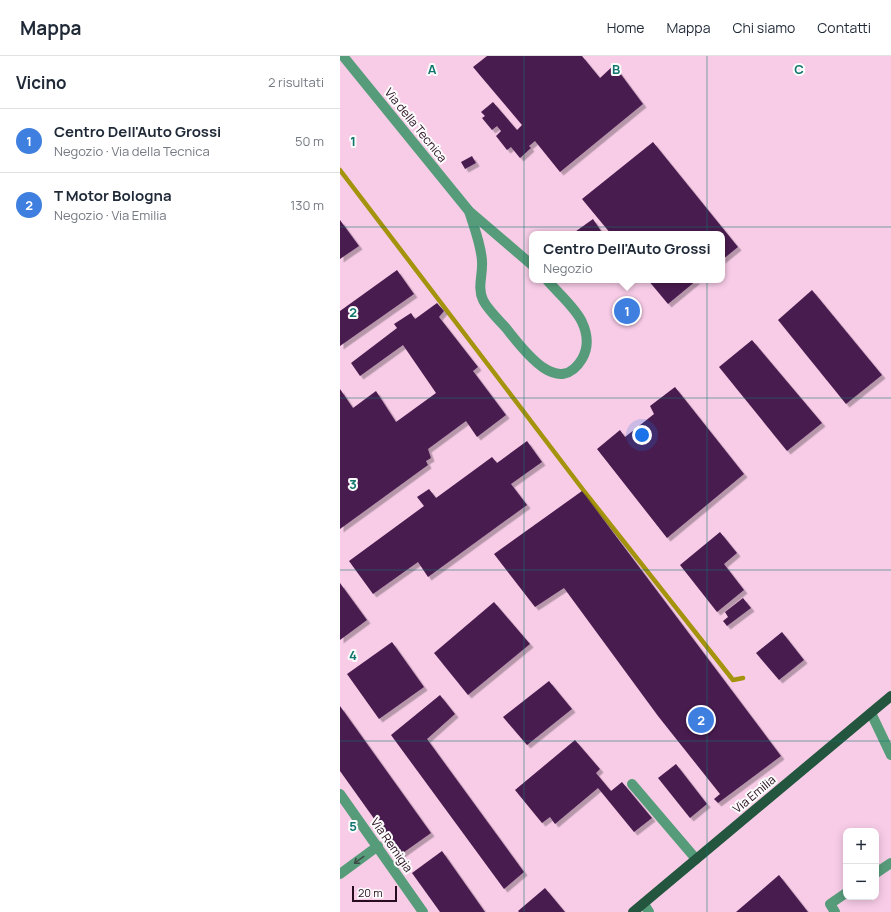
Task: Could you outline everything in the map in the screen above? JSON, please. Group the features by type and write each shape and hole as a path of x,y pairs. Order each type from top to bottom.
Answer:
{"main road":[{"name":"Via Emilia","path":"634,912 646,908 696,859 891,696"}],"street":[{"name":"Via della Tecnica","path":"343,56 469,211 529,262"},
{"name":"Via della Tecnica","path":"469,211 476,230 482,262 479,288 484,301 533,361 550,371 566,373 572,372 581,360 586,348 587,336 581,320 549,283"},
{"path":"871,713 891,755"},
{"path":"632,784 696,859"},
{"name":"Via Remigia","path":"340,794 423,912"},
{"path":"340,874 378,846"},
{"path":"879,871 891,863"},
{"path":"835,912 830,904 843,895"}],"building":[{"path":"487,56 582,56 600,78 614,65 643,104 560,172 535,141 529,146 531,148 520,158 511,147 507,150 496,136 501,131 497,126 492,130 482,118 485,116 481,112 493,102 517,130 522,125 473,67"},
{"path":"653,142 738,247 725,258 725,231 609,231 582,199"},
{"path":"472,156 476,163 465,169 461,162"},
{"path":"593,219 601,231 576,231"},
{"path":"340,220 359,246 340,259"},
{"path":"397,270 414,294 340,346 340,311"},
{"path":"650,283 693,283 668,304"},
{"path":"812,290 882,375 846,404 778,320"},
{"path":"437,303 444,311 439,317 478,367 473,371 506,415 477,437 466,421 428,449 431,458 426,461 428,465 340,529 340,389 353,408 376,391 396,422 436,393 403,345 360,376 351,363 397,328 394,324 411,313 415,319"},
{"path":"752,340 822,423 787,451 719,367"},
{"path":"675,387 744,474 667,538 597,449 620,430 625,437 654,414 650,406"},
{"path":"527,441 542,462 511,484 527,505 428,577 418,562 373,594 349,561 424,506 417,497 429,489 436,498 492,457 497,463"},
{"path":"582,491 781,756 718,803 714,799 720,794 658,716 564,588 535,607 494,554"},
{"path":"720,532 737,553 724,564 744,590 717,612 680,565"},
{"path":"340,583 367,620 340,640"},
{"path":"743,598 751,608 727,626 723,621 728,617 725,612"},
{"path":"494,602 530,644 468,695 434,653"},
{"path":"782,632 804,660 779,680 756,653"},
{"path":"392,642 424,687 379,719 347,674"},
{"path":"549,681 572,709 527,745 503,717"},
{"path":"440,695 455,714 427,739 524,872 504,889 391,735"},
{"path":"340,706 431,833 400,855 340,771"},
{"path":"575,740 600,769 596,773 611,791 622,782 652,818 634,832 598,788 555,824 550,817 542,823 515,790"},
{"path":"676,764 707,804 690,818 658,778"},
{"path":"442,851 485,912 440,912 412,873"},
{"path":"779,875 808,912 736,912"},
{"path":"545,888 565,912 518,911"}],"waterway":[{"path":"340,170 584,491 733,680 743,678"}],"place":[{"name":"Centro Dell'Auto Grossi","path":"627,311"},
{"name":"T Motor Bologna","path":"701,720"}]}
